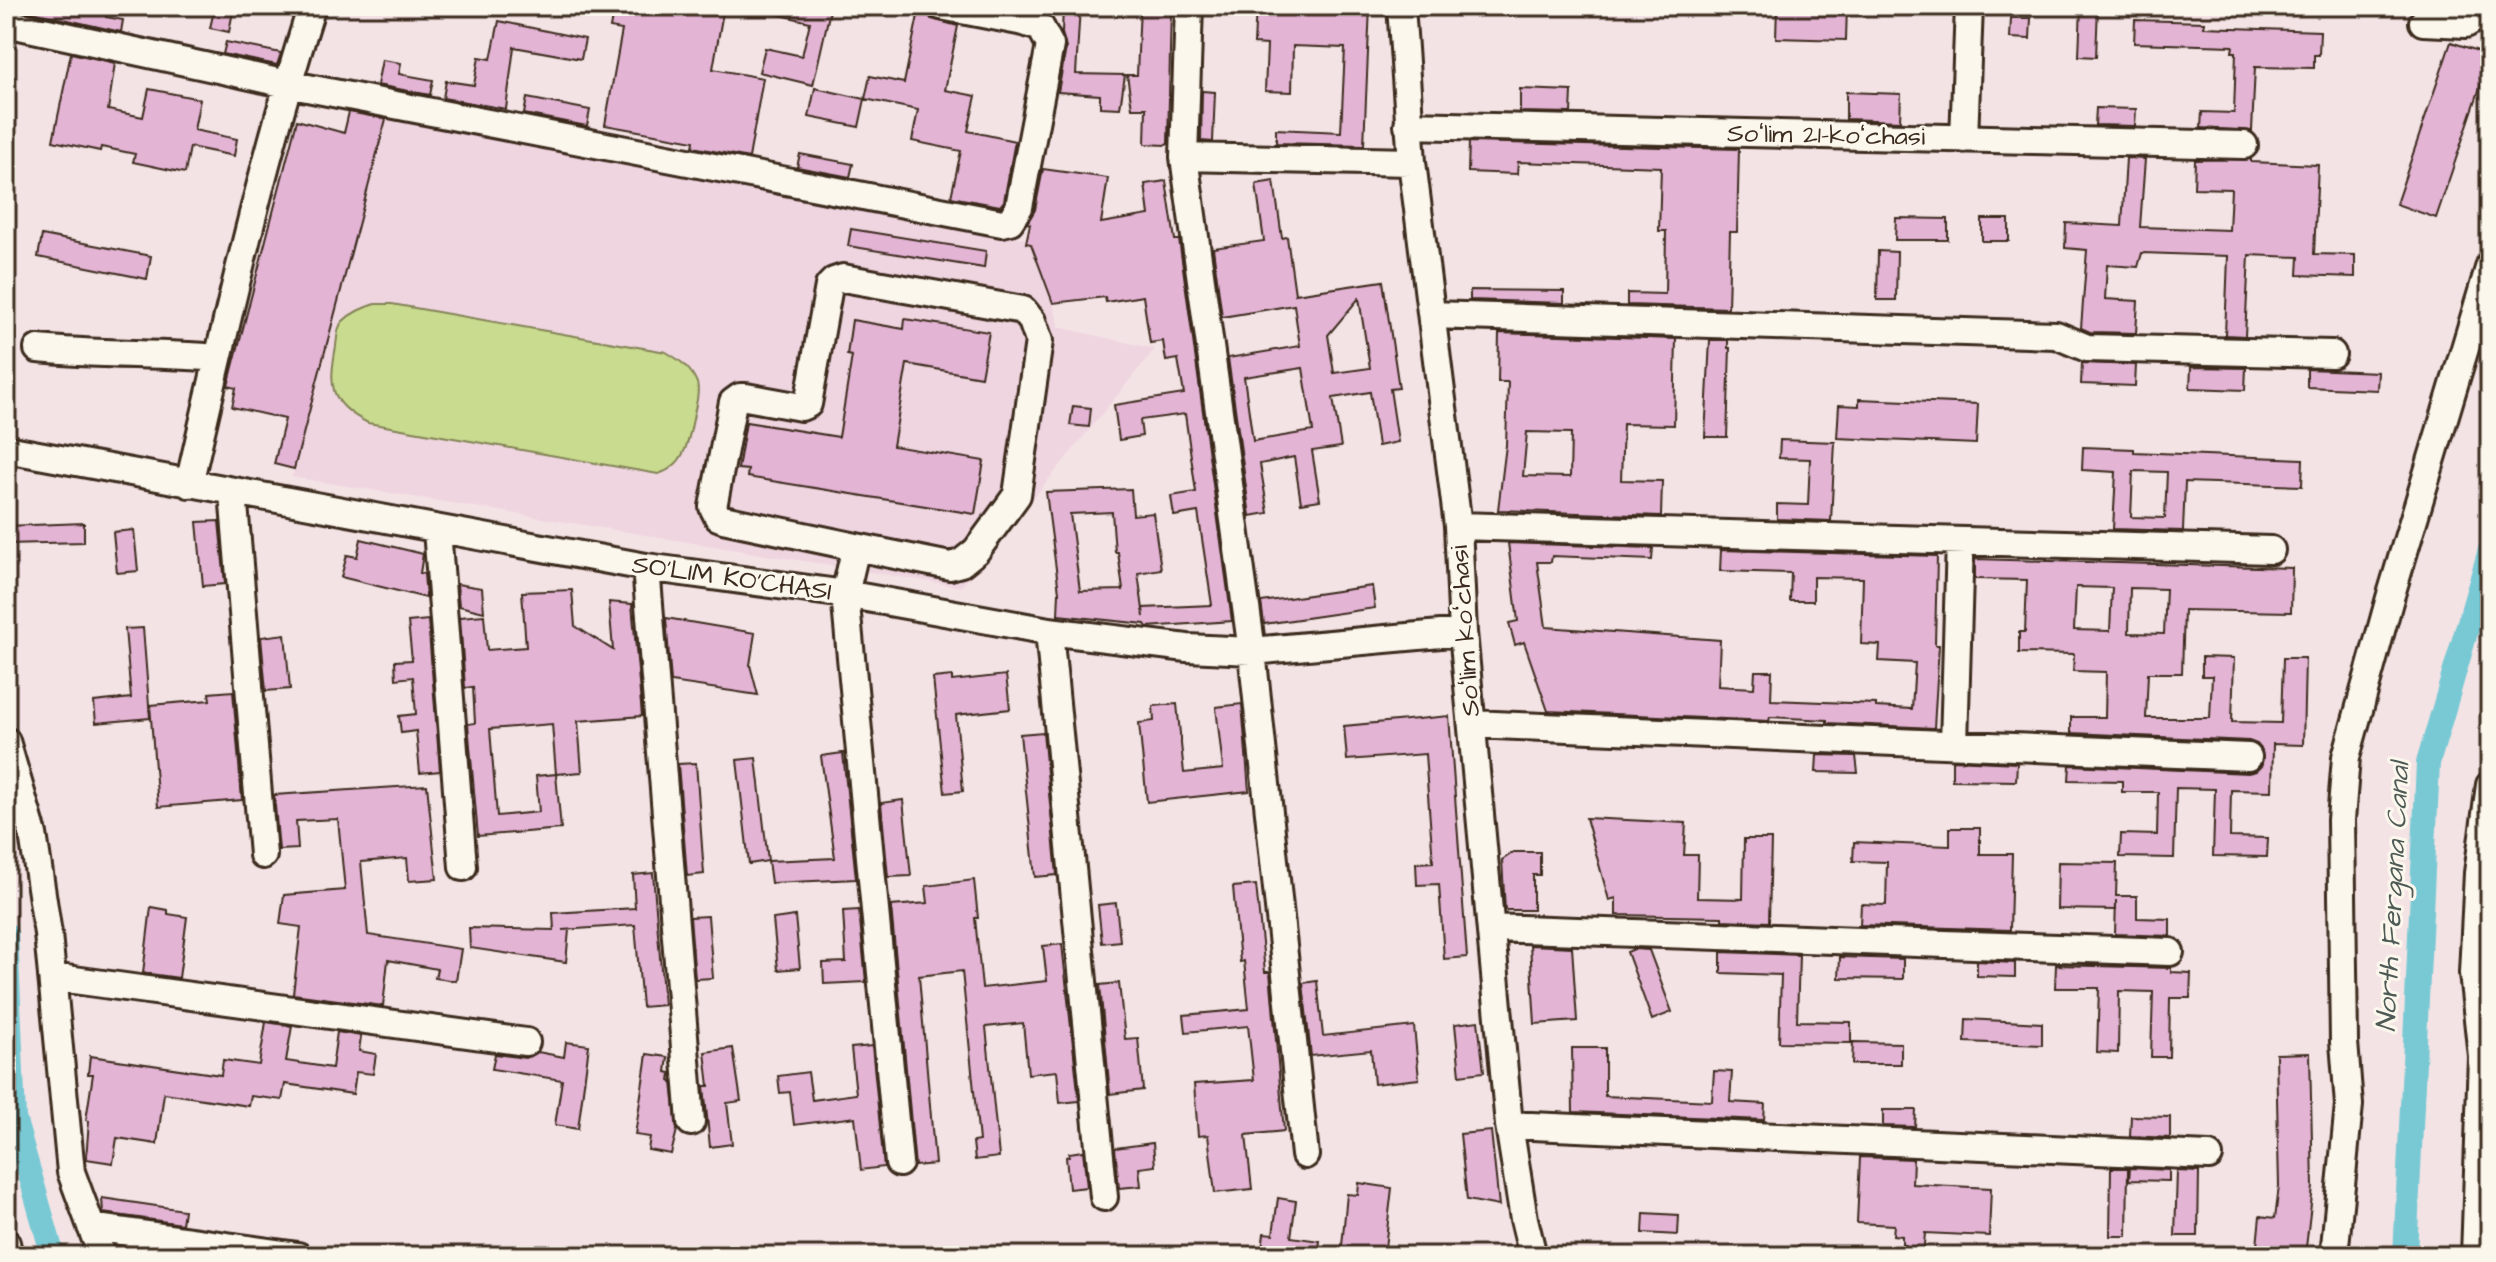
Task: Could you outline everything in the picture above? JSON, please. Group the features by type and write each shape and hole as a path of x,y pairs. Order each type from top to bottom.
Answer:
{"street":[{"path":"189,484 287,84 312,6"},
{"path":"6,23 287,84 1002,223 1010,221 1019,207 1050,45 1041,28 941,6"},
{"path":"1189,6 1184,157 1252,651 1305,1155"},
{"name":"Soʻlim koʻchasi","path":"1401,6 1412,162 1458,526 1463,632 1509,1125 1533,1256"},
{"path":"1964,139 1969,6"},
{"path":"2423,22 2466,24 2490,9"},
{"name":"Soʻlim 21-koʻchasi","path":"1408,125 2244,145"},
{"path":"1184,157 1412,162"},
{"path":"2334,1256 2349,1105 2344,1042 2341,820 2346,757 2390,598 2490,265"},
{"path":"838,279 1023,310 1032,321 1039,341 1017,495 976,551 961,563 950,566 856,547 718,517 713,507 733,402 746,397 801,407 808,404 829,286 838,279"},
{"path":"1432,315 2056,335 2087,348 2332,354"},
{"path":"38,349 94,355 155,353 218,358"},
{"name":"SO'LIM KO'CHASI","path":"6,449 646,567 845,594 1049,631 1187,648 1252,651 1463,632"},
{"path":"233,492 263,855"},
{"path":"1458,526 2271,550"},
{"path":"437,530 463,867"},
{"path":"1954,744 1960,541"},
{"path":"856,547 845,594 899,1163"},
{"path":"646,567 691,1122"},
{"path":"1049,631 1104,1197"},
{"path":"1472,724 2248,757"},
{"path":"6,741 33,834 52,977 71,1172 102,1256"},
{"path":"2475,1256 2482,1056 2473,973 2478,873 2490,785"},
{"path":"1491,928 2170,952"},
{"path":"52,977 526,1042"},
{"path":"1509,1125 2209,1156"},
{"path":"91,1227 298,1256"},
{"path":"6,1243 9,1256"}],"shaded area":[{"path":"387,113 1027,239 1026,243 1031,244 1053,303 1059,327 1155,349 961,587 292,477"}],"green space":[{"path":"375,304 392,304 666,352 688,369 698,387 685,450 675,465 658,474 368,423 338,400 332,372 340,324 354,313"}],"building":[{"path":"6,6 108,6 106,17 123,20 121,32"},
{"path":"215,6 234,6 229,32 210,28"},
{"path":"614,6 724,6 713,69 763,78 749,158 693,147 694,141 605,125 622,30 610,28"},
{"path":"773,6 831,6 813,85 759,72 765,48 802,56 810,22 772,13"},
{"path":"920,6 925,6 931,19 958,26 945,90 976,96 968,131 1015,141 1004,201 1000,206 951,197 961,151 912,141 918,110 865,99 870,76 904,83"},
{"path":"1063,6 1080,6 1076,74 1125,75 1120,108 1100,107 1100,95 1058,92 1066,48 1062,33"},
{"path":"1140,6 1171,6 1166,145 1145,144 1146,108 1132,108 1127,75 1137,75"},
{"path":"1256,6 1370,6 1364,145 1276,143 1276,129 1341,132 1345,48 1293,46 1292,92 1265,91 1267,45 1254,44"},
{"path":"1777,6 1847,6 1846,40 1776,38"},
{"path":"2081,6 2098,6 2096,57 2079,56"},
{"path":"2011,18 2031,18 2030,39 2010,38"},
{"path":"2135,20 2205,22 2204,27 2320,31 2319,55 2314,55 2314,68 2255,67 2252,131 2201,128 2202,112 2234,113 2236,52 2232,52 2233,46 2134,43"},
{"path":"499,21 585,39 581,59 514,47 506,109 443,98 446,81 474,85 479,57 491,59"},
{"path":"226,42 281,53 277,65 223,54"},
{"path":"2451,42 2490,55 2490,58 2436,218 2396,204"},
{"path":"71,53 115,63 108,110 143,117 149,89 200,99 194,130 237,139 234,156 190,147 185,173 133,162 135,154 101,147 100,151 53,141"},
{"path":"382,60 401,63 399,74 433,80 430,95 377,85"},
{"path":"815,88 865,99 859,127 809,117"},
{"path":"1520,89 1572,91 1571,113 1520,112"},
{"path":"1202,91 1215,92 1213,142 1201,141"},
{"path":"1846,92 1901,94 1900,121 1846,119"},
{"path":"527,98 590,110 587,126 524,114"},
{"path":"2096,108 2136,109 2135,126 2095,125"},
{"path":"349,112 386,119 294,469 274,464 285,419 232,407 236,388 228,386 297,120 344,133"},
{"path":"1469,142 1739,149 1737,232 1730,232 1728,308 1627,305 1627,293 1665,294 1666,231 1659,231 1661,167 1518,162 1517,174 1468,172"},
{"path":"800,154 853,164 850,177 797,167"},
{"path":"2126,158 2145,159 2140,227 2229,230 2231,189 2194,188 2195,160 2251,159 2251,162 2318,165 2314,254 2355,255 2355,277 2298,275 2299,257 2249,255 2245,336 2225,335 2228,256 2142,253 2138,267 2107,265 2105,299 2138,301 2136,333 2090,332 2081,328 2087,250 2065,248 2066,223 2122,226"},
{"path":"1043,169 1108,178 1101,223 1149,215 1145,184 1166,181 1175,240 1179,240 1180,246 1232,621 1147,627 1145,624 1058,615 1059,592 1046,492 1131,489 1133,515 1153,513 1161,569 1138,573 1144,617 1143,608 1212,605 1198,512 1174,516 1171,496 1196,492 1185,414 1140,420 1142,436 1119,440 1114,405 1184,394 1178,359 1166,361 1163,341 1150,343 1143,296 1106,302 1105,297 1053,303 1031,244 1026,243 1030,224 1027,223 1035,210","holes":["1112,512 1115,552 1118,552 1123,590 1080,591 1070,514"]},
{"path":"1274,181 1282,238 1287,237 1295,294 1383,281 1399,388 1390,389 1398,442 1378,446 1370,392 1333,398 1341,447 1312,451 1320,500 1301,503 1294,457 1260,464 1268,513 1250,516 1228,358 1300,346 1294,305 1222,317 1213,248 1264,241 1256,184","holes":["1359,298 1370,368 1334,373 1328,335","1303,368 1313,431 1253,441 1244,377"]},
{"path":"1896,218 1948,219 1948,240 1895,240"},
{"path":"1982,219 2009,219 2009,241 1982,241"},
{"path":"851,229 986,251 984,268 848,246"},
{"path":"42,235 151,256 147,279 38,257"},
{"path":"1878,251 1897,252 1896,300 1877,300"},
{"path":"1470,290 1564,291 1564,303 1470,300"},
{"path":"905,319 989,332 981,377 907,364 893,446 984,461 975,514 747,477 748,470 738,469 746,422 839,437 852,356 847,355 852,320 904,329"},
{"path":"1499,333 1676,339 1674,425 1623,424 1621,480 1662,481 1661,516 1498,510 1506,445 1508,382 1498,382","holes":["1527,432 1571,433 1570,477 1523,476"]},
{"path":"1710,340 1728,340 1730,348 1727,437 1705,437"},
{"path":"2082,363 2136,365 2135,386 2081,384"},
{"path":"2191,367 2246,368 2245,390 2190,388"},
{"path":"2307,369 2378,372 2377,390 2307,387"},
{"path":"1859,399 1978,404 1976,444 1837,438 1839,405 1859,406"},
{"path":"1073,406 1091,408 1089,427 1070,425"},
{"path":"1780,440 1835,442 1831,521 1777,519 1777,504 1808,505 1810,459 1779,458"},
{"path":"2083,447 2303,459 2302,486 2185,482 2183,531 2113,529 2116,472 2082,470","holes":["2133,471 2167,472 2165,518 2131,517"]},
{"path":"219,521 225,584 203,586 197,522"},
{"path":"84,523 84,542 6,544 6,526"},
{"path":"134,530 138,571 117,573 113,532"},
{"path":"361,539 423,554 420,573 424,574 426,598 341,577 347,555 357,557"},
{"path":"1508,543 1653,548 1652,560 1552,556 1551,562 1537,562 1546,627 1720,640 1718,686 1754,688 1755,671 1772,671 1771,700 1876,704 1876,707 1912,709 1915,663 1879,661 1880,645 1861,644 1863,578 1813,577 1813,601 1790,601 1791,573 1720,571 1721,550 1937,556 1935,645 1939,645 1934,728 1770,717 1769,721 1548,711 1524,642 1515,645 1509,623 1518,621"},
{"path":"1975,559 2292,568 2291,612 2184,610 2182,673 2148,673 2146,718 2210,718 2212,676 2202,676 2202,657 2234,658 2232,722 2281,723 2283,658 2305,658 2303,745 2273,744 2272,791 2231,790 2230,837 2268,838 2267,857 2213,856 2215,789 2176,788 2174,858 2120,857 2121,834 2157,835 2158,792 2122,792 2122,781 2069,780 2070,765 2248,773 2262,765 2262,750 2249,741 2071,733 2071,717 2105,717 2106,672 2073,671 2074,654 2019,653 2019,632 2025,632 2027,580 1975,579","holes":["2076,587 2112,588 2110,631 2074,630","2130,588 2166,589 2164,634 2129,633"]},
{"path":"457,584 482,588 484,612 459,606"},
{"path":"1372,586 1375,608 1264,624 1261,602"},
{"path":"572,590 575,626 613,650 609,602 632,604 642,716 578,721 582,772 556,774 561,829 478,836 468,724 475,723 473,687 465,688 460,617 484,615 487,650 526,647 522,592","holes":["552,724 556,774 536,776 539,812 497,816 490,729"]},
{"path":"666,618 755,633 750,665 758,695 671,682"},
{"path":"428,620 440,771 420,773 416,731 401,733 399,716 416,714 413,677 396,679 395,661 412,660 408,622"},
{"path":"143,628 150,718 96,723 94,702 131,698 125,629"},
{"path":"285,634 290,689 266,691 261,637"},
{"path":"1006,675 1010,709 956,715 963,791 945,793 933,678 952,676 952,681"},
{"path":"233,691 242,800 158,807 150,705 210,700 209,693"},
{"path":"1177,704 1184,773 1223,769 1216,707 1242,704 1249,791 1147,802 1139,723 1154,721 1153,706"},
{"path":"1449,716 1467,957 1444,959 1439,884 1417,885 1416,863 1433,862 1425,754 1347,760 1344,726"},
{"path":"1043,732 1057,875 1035,877 1020,734"},
{"path":"843,753 856,879 771,883 768,861 835,858 821,756"},
{"path":"1817,755 1856,756 1858,773 1816,772"},
{"path":"756,758 768,861 749,864 737,760"},
{"path":"1952,760 2017,763 2016,781 1952,780"},
{"path":"696,763 704,874 687,876 678,764"},
{"path":"427,785 437,879 409,881 407,858 361,862 368,935 461,949 456,981 435,978 437,969 388,960 383,1006 293,994 301,927 280,924 284,895 345,890 338,819 296,821 298,849 279,850 274,795"},
{"path":"903,800 911,876 888,877 881,803"},
{"path":"1586,818 1686,823 1684,855 1698,855 1697,898 1743,899 1744,839 1771,839 1769,922 1722,920 1722,917 1616,915 1616,898 1609,900"},
{"path":"1950,828 1980,828 1980,854 2012,854 2010,930 1860,925 1861,904 1886,905 1887,862 1853,861 1854,842 1950,846"},
{"path":"1514,852 1540,852 1540,875 1533,875 1533,910 1505,910 1502,860"},
{"path":"2058,862 2117,863 2116,896 2137,896 2137,918 2170,919 2170,936 2115,934 2116,910 2057,909"},
{"path":"653,873 664,1005 642,1007 635,925 562,930 569,930 566,962 470,948 469,928 554,930 553,913 635,908 633,875"},
{"path":"974,880 982,988 1047,981 1043,946 1062,944 1079,1101 1060,1103 1057,1071 1028,1074 1023,1023 986,1027 999,1157 975,1160 973,1142 979,1141 962,971 919,976 935,1164 915,1166 891,906 928,903 926,886"},
{"path":"1256,885 1265,972 1270,972 1284,1131 1246,1135 1252,1189 1215,1193 1208,1135 1198,1136 1194,1084 1254,1080 1248,1026 1186,1032 1184,1015 1249,1009 1244,961 1240,962 1233,887"},
{"path":"1116,903 1120,941 1102,943 1098,905"},
{"path":"151,907 187,917 179,978 143,973"},
{"path":"859,910 866,982 824,984 823,963 846,962 843,911"},
{"path":"708,916 713,978 695,979 690,917"},
{"path":"795,916 800,968 778,970 773,919"},
{"path":"1530,945 1572,947 1577,1021 1535,1024"},
{"path":"1649,950 1672,1012 1652,1020 1627,952"},
{"path":"1721,952 1799,955 1797,1021 1851,1022 1851,1043 1779,1042 1781,975 1721,973"},
{"path":"1840,957 1903,959 1903,979 1839,978"},
{"path":"1977,961 2015,963 2015,977 1977,976"},
{"path":"2056,965 2171,968 2171,972 2191,973 2190,998 2170,998 2169,1057 2151,1057 2153,992 2119,991 2118,1053 2097,1052 2099,988 2055,988"},
{"path":"1317,981 1323,1036 1414,1026 1419,1079 1374,1084 1371,1050 1311,1056 1303,983"},
{"path":"1119,983 1125,1039 1138,1038 1143,1090 1110,1094 1100,985"},
{"path":"1966,1019 2042,1023 2042,1045 1965,1042"},
{"path":"1478,1021 1484,1072 1460,1075 1455,1024"},
{"path":"266,1022 292,1026 286,1061 332,1068 337,1032 361,1036 359,1051 376,1054 373,1074 356,1072 353,1094 285,1084 282,1100 251,1096 249,1106 164,1093 157,1144 117,1138 113,1163 86,1159 89,1121 86,1120 93,1074 88,1074 90,1056 221,1075 223,1060 259,1065"},
{"path":"566,1042 589,1045 578,1129 555,1125 562,1080 492,1069 495,1054 525,1058 538,1052 564,1057"},
{"path":"1853,1042 1901,1043 1901,1064 1852,1064"},
{"path":"872,1046 884,1167 861,1170 855,1117 794,1125 790,1092 780,1093 778,1076 808,1072 812,1100 856,1094 851,1048"},
{"path":"733,1048 741,1101 727,1103 732,1144 710,1147 704,1086 709,1086 705,1052"},
{"path":"1572,1048 1605,1048 1605,1096 1712,1101 1714,1071 1732,1072 1730,1102 1765,1104 1764,1120 1573,1112"},
{"path":"2310,1053 2313,1187 2305,1256 2256,1256 2260,1216 2275,1218 2279,1186 2276,1054"},
{"path":"647,1054 668,1057 666,1072 671,1073 677,1130 671,1154 648,1150 650,1137 635,1135"},
{"path":"1883,1110 1916,1110 1915,1127 1883,1126"},
{"path":"2131,1116 2170,1117 2170,1138 2130,1136"},
{"path":"1491,1131 1499,1206 1467,1200 1460,1134"},
{"path":"1153,1143 1155,1166 1139,1168 1141,1186 1119,1188 1115,1148"},
{"path":"1083,1151 1087,1187 1069,1189 1066,1157 1069,1153"},
{"path":"1860,1157 1913,1159 1912,1184 1991,1188 1989,1236 1925,1233 1923,1256 1905,1256 1902,1236 1893,1235 1894,1225 1857,1223"},
{"path":"2111,1168 2128,1168 2127,1236 2110,1236"},
{"path":"2130,1168 2169,1170 2169,1181 2129,1180"},
{"path":"2177,1171 2199,1172 2198,1236 2175,1236"},
{"path":"1359,1183 1392,1188 1384,1256 1341,1256 1347,1194 1358,1195"},
{"path":"102,1198 184,1210 182,1224 103,1213"},
{"path":"1278,1198 1296,1201 1291,1237 1320,1241 1318,1256 1262,1250 1264,1233 1273,1234"},
{"path":"1644,1213 1679,1215 1678,1235 1643,1233"}],"waterway":[{"name":"North Fergana Canal","path":"2405,1256 2428,763 2490,550"},
{"path":"6,934 14,1118 53,1256"}]}
